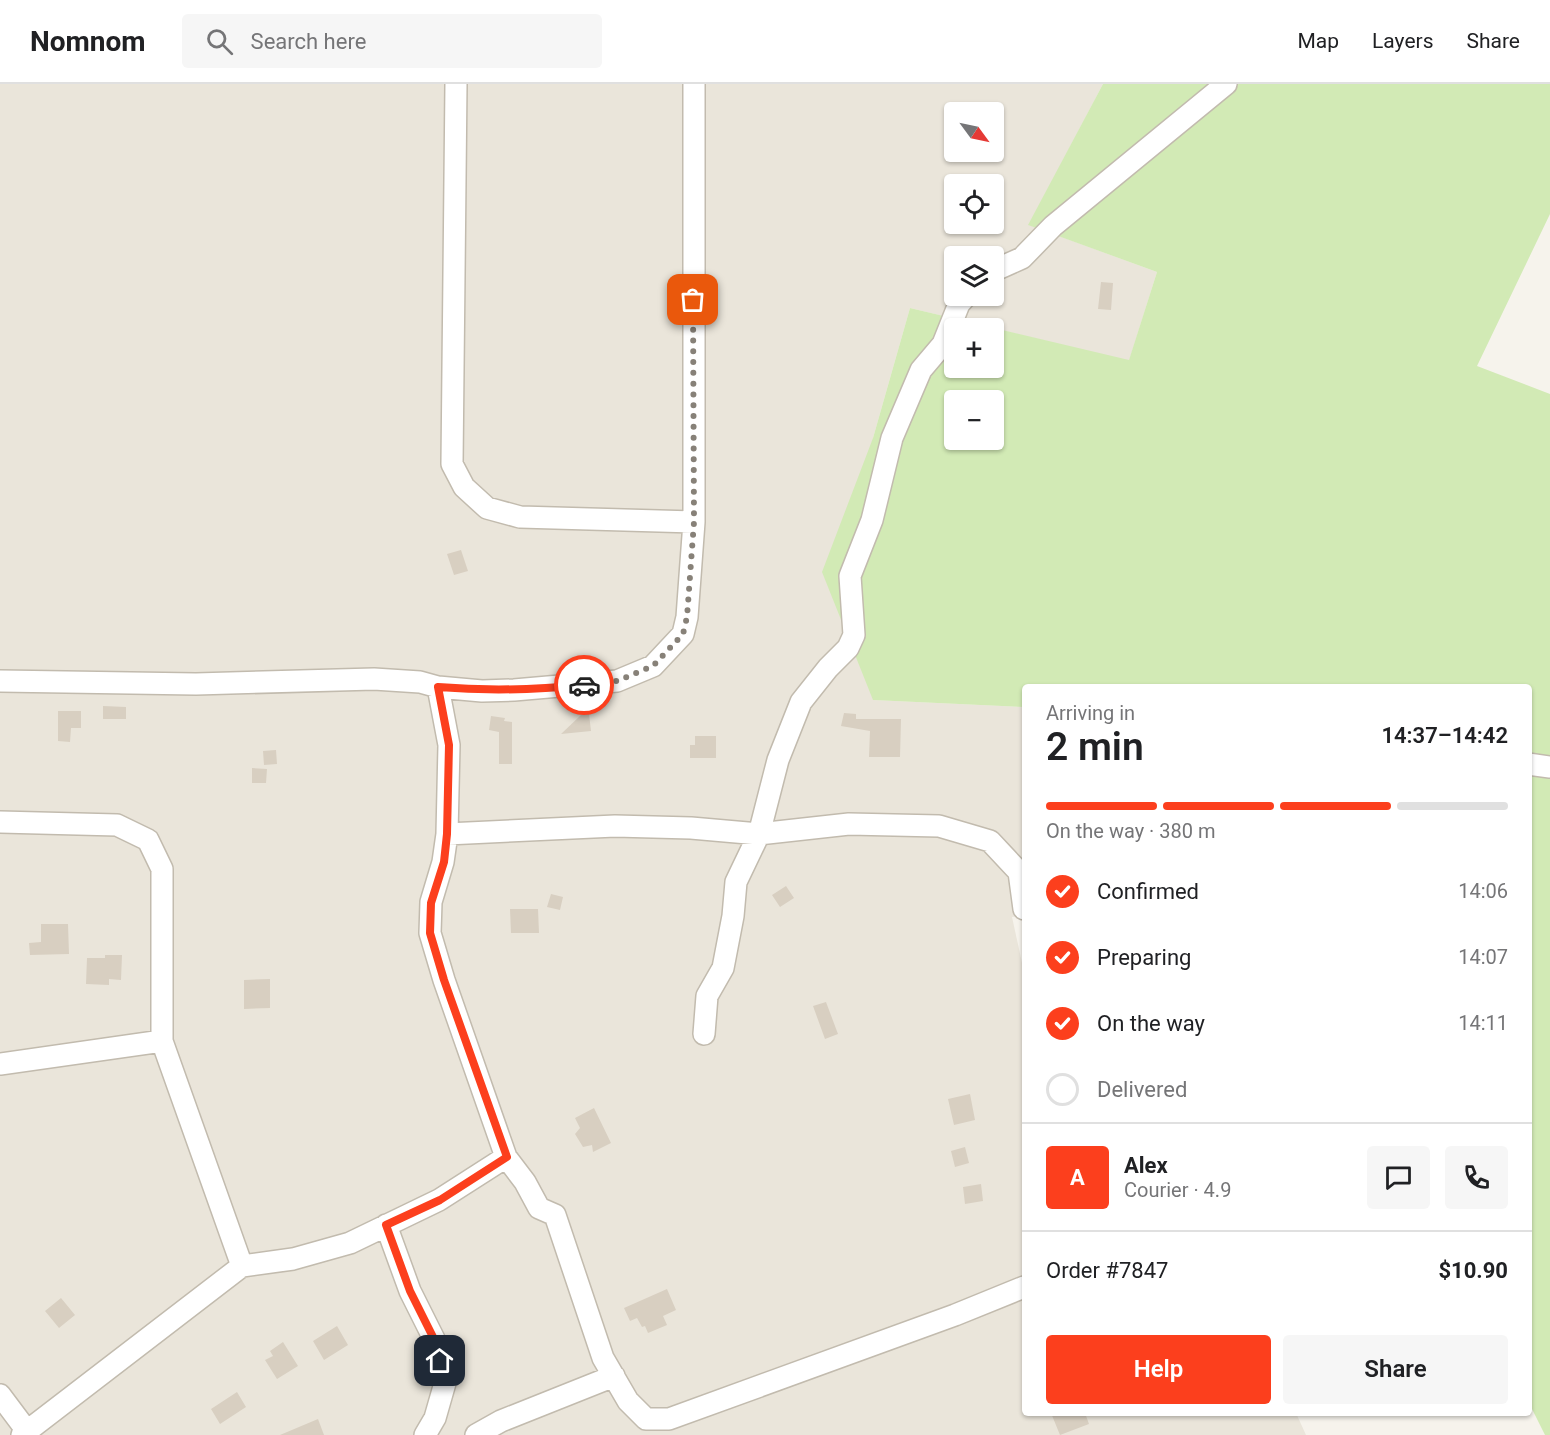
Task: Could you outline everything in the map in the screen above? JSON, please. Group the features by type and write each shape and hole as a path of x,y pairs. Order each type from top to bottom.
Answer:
{"street":[{"path":"456,84 452,464 464,487 487,508 520,517 694,522"},
{"path":"0,681 196,684 374,679 420,682 438,687 482,691 544,689 617,681 653,666 683,634 687,617 694,522 694,84"},
{"path":"1004,266 1022,258 1053,226 1226,84"},
{"path":"704,1034 707,996 723,968 736,882 759,834 778,760 801,702 828,668 848,648 854,635 850,576 872,520 892,438 921,370 944,344 958,306"},
{"path":"438,687 449,745 447,834 444,862 431,903 430,933 444,980 507,1157 525,1182 539,1208 555,1215 603,1358 628,1401 646,1419 669,1419 956,1315 1022,1288"},
{"path":"1532,765 1550,767"},
{"path":"0,822 117,825 148,840 162,869 162,1041 242,1266"},
{"path":"447,834 615,826 691,828 759,834 849,824 939,826 990,841 1022,871"},
{"path":"0,1064 162,1041"},
{"path":"0,1395 25,1433 242,1266 319,1253 350,1243 440,1200 507,1157"},
{"path":"386,1225 410,1291 434,1339 445,1383 435,1418 425,1435"},
{"path":"476,1435 501,1421 614,1376"}],"shaded area":[{"path":"0,84 1103,84 1029,225 1157,272 1129,361 1004,331 1004,318 951,318 910,308 873,438 873,700 1022,707 1022,915 1012,917 1022,963 1022,1416 1297,1416 1306,1435 0,1435"}],"green space":[{"path":"1103,84 1550,84 1550,214 1477,366 1550,394 1550,1435 1545,1435 1532,1409 1532,684 1022,684 1022,707 873,700 822,572 873,438 910,308 952,318 944,318 944,378 1004,378 1004,330 1129,360 1157,272 1028,225"}],"building":[{"path":"1101,282 1113,283 1111,310 1098,309"},
{"path":"461,550 468,571 454,575 447,554"},
{"path":"103,706 126,707 126,719 103,719"},
{"path":"58,711 81,711 81,728 71,728 70,742 58,741"},
{"path":"844,713 856,714 856,719 901,719 900,757 869,757 870,731 841,726"},
{"path":"589,714 591,731 561,734 581,715"},
{"path":"491,716 505,718 504,721 512,722 512,764 499,764 499,732 489,730"},
{"path":"695,736 716,736 716,758 690,758 690,745 695,745"},
{"path":"276,750 277,764 264,765 263,751"},
{"path":"252,768 267,769 266,783 252,783"},
{"path":"786,886 794,898 780,907 772,895"},
{"path":"551,894 563,897 560,910 547,907"},
{"path":"510,909 538,909 539,933 511,933"},
{"path":"41,924 68,924 69,954 30,955 29,943 41,942"},
{"path":"105,955 122,955 121,980 109,979 109,985 86,984 87,958 105,958"},
{"path":"270,979 270,1008 244,1009 244,980"},
{"path":"826,1002 838,1034 825,1039 813,1006"},
{"path":"970,1094 975,1120 954,1125 948,1099"},
{"path":"594,1108 611,1143 593,1152 592,1145 583,1147 575,1134 580,1128 575,1118"},
{"path":"965,1147 969,1163 955,1167 951,1151"},
{"path":"981,1184 983,1201 965,1204 963,1187"},
{"path":"667,1289 676,1310 663,1316 667,1325 648,1333 637,1318 630,1321 624,1308"},
{"path":"61,1298 75,1315 59,1328 45,1311"},
{"path":"337,1326 348,1345 324,1360 313,1341"},
{"path":"283,1342 298,1366 277,1379 265,1360 273,1356 270,1351"},
{"path":"237,1392 246,1407 220,1424 211,1409"},
{"path":"1052,1416 1086,1416 1089,1424 1060,1435"},
{"path":"318,1419 324,1435 280,1435"}],"way so far":[{"path":"584,685 617,681 653,666 683,634 687,617 694,522 693,300"}],"route":[{"path":"440,1361 434,1339 410,1291 386,1225 440,1200 507,1157 444,980 430,933 431,903 444,862 447,834 449,745 438,687 482,691 584,685"}]}
